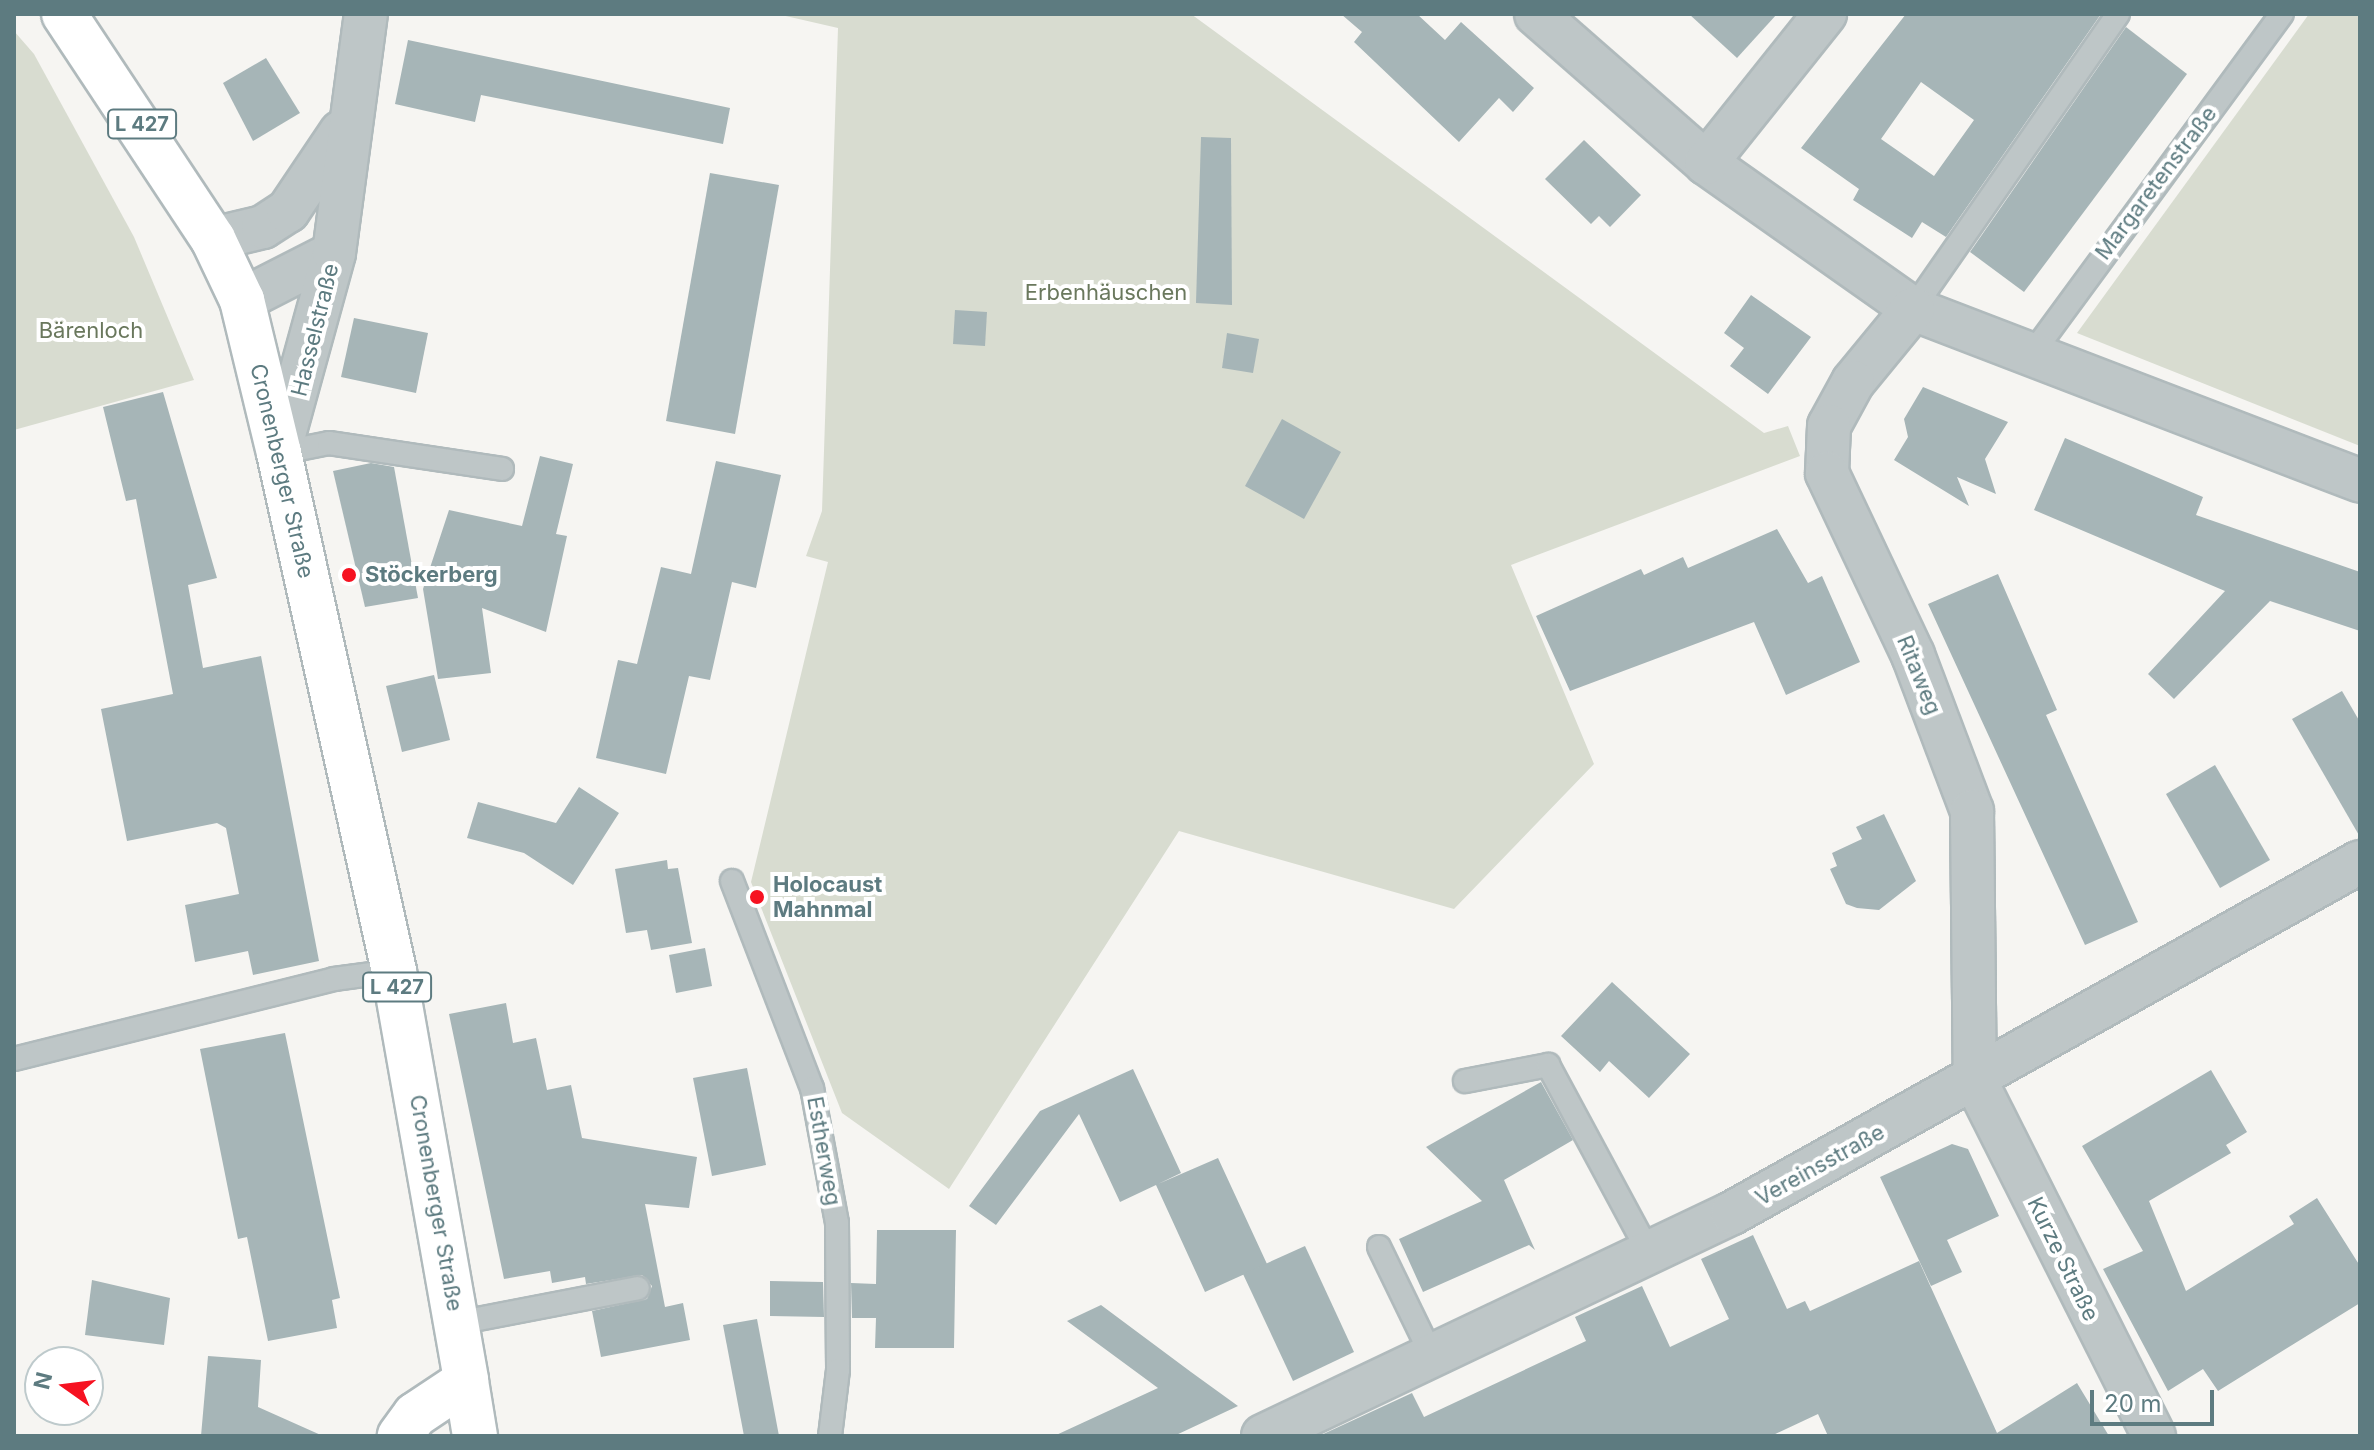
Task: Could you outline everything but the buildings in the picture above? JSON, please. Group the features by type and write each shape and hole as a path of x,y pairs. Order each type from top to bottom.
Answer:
{"main road":[{"name":"Cronenberger Straße","path":"64,14 213,239 242,300 394,971 475,1436"},
{"path":"400,1436 415,1415 466,1381"}],"street":[{"name":"Hasselstraße","path":"279,453 334,253 347,120 366,14"},
{"path":"1536,14 1706,163 1913,309 2360,481"},
{"path":"1706,163 1825,14"},
{"name":"Hasselstraße","path":"213,239 263,227 288,211 347,120"},
{"name":"Hasselstraße","path":"242,300 334,253"},
{"name":"Ritaweg","path":"1913,309 1853,382 1829,426 1825,458 1972,811 1975,1080"},
{"name":"Vereinsstraße","path":"1263,1436 1648,1251 1975,1080 2360,862"},
{"name":"Kurze Straße","path":"1975,1080 2154,1436"}],"lane":[{"path":"1913,309 2118,14"},
{"name":"Margaretenstraße","path":"2032,354 2282,14"},
{"path":"279,453 329,443 502,469"},
{"name":"Estherweg","path":"732,881 812,1088 837,1223 838,1370 830,1436"},
{"path":"14,1059 334,979 394,971"},
{"path":"1465,1081 1548,1065 1648,1251"},
{"path":"1379,1247 1431,1354"},
{"path":"457,1323 638,1288"}],"green space":[{"name":"Erbenhäuschen","path":"777,14 1191,14 1764,433 1788,426 1800,456 1511,565 1594,764 1454,909 1179,831 949,1189 842,1113 751,882 828,562 806,556 822,511 838,28"},
{"path":"2309,14 2360,14 2360,446 2077,333"},
{"name":"Bärenloch","path":"14,31 34,54 134,237 194,380 14,430"}],"place":[{"name":"Stöckerberg","path":"349,575"},
{"name":"Holocaust Mahnmal","path":"757,897"}]}
